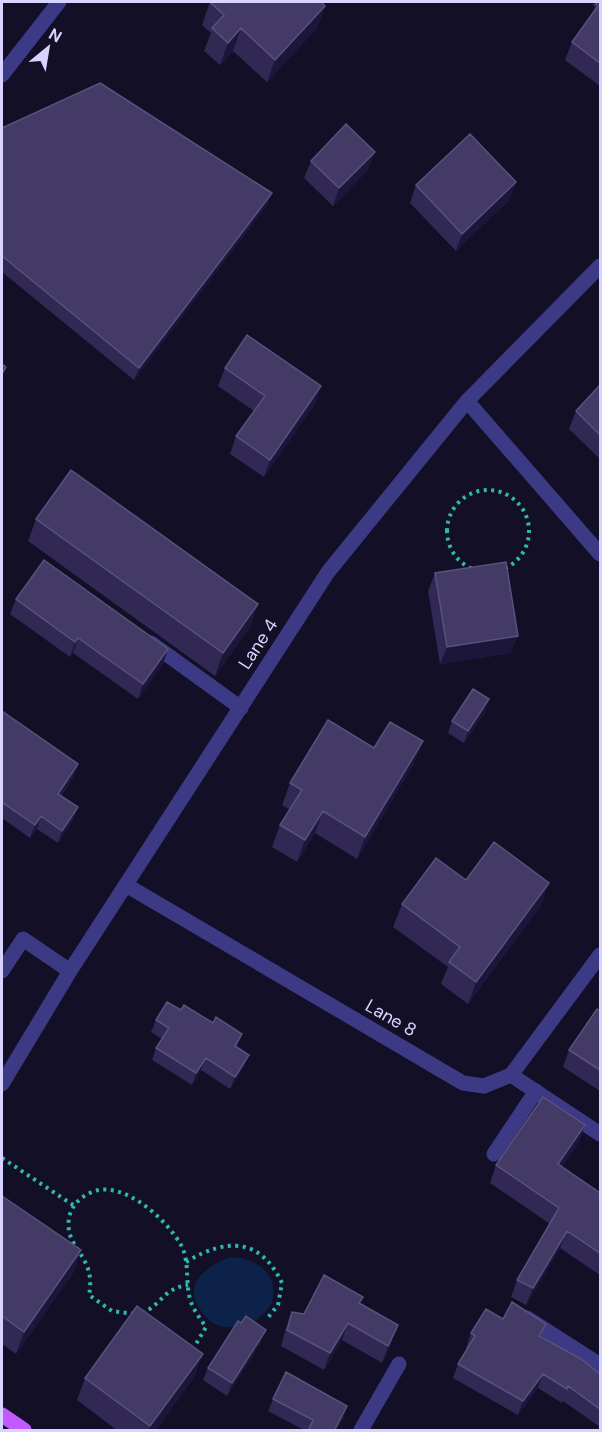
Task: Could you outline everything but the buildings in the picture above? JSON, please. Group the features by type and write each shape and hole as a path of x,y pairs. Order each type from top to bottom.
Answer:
{"main road":[{"path":"2,1415 24,1431"}],"street":[{"path":"2,75 59,2"},
{"name":"Lane 4","path":"2,1084 70,971 328,572 467,400 600,266"},
{"path":"467,400 600,554"},
{"path":"138,634 241,708"},
{"name":"Lane 8","path":"126,885 463,1083 484,1086 511,1075"},
{"path":"2,971 23,939 70,971"},
{"path":"600,955 511,1075 600,1134"},
{"path":"494,1154 536,1091"},
{"path":"511,1307 600,1365"},
{"path":"361,1431 399,1364"}],"path":[{"path":"486,489 501,494 515,501 526,511 530,528 529,539 524,552 506,567 491,573 473,570 454,554 448,540 447,524 456,504 473,491 486,489"},
{"path":"2,1158 73,1205"},
{"path":"188,1285 168,1290 152,1309 137,1314 112,1311 89,1294 91,1270 71,1241 69,1233 69,1220 73,1205 90,1193 101,1189 132,1197 147,1207 181,1245 186,1262 188,1285 196,1312 206,1327 191,1354"},
{"path":"186,1262 220,1245 236,1245 266,1257 282,1283 278,1305 266,1320"},
{"path":"137,1314 141,1320"}],"water":[{"path":"231,1257 248,1260 261,1267 269,1276 273,1287 273,1299 267,1310 256,1319 240,1326 228,1327 216,1325 209,1320 195,1299 194,1290 202,1274 210,1267"}]}
